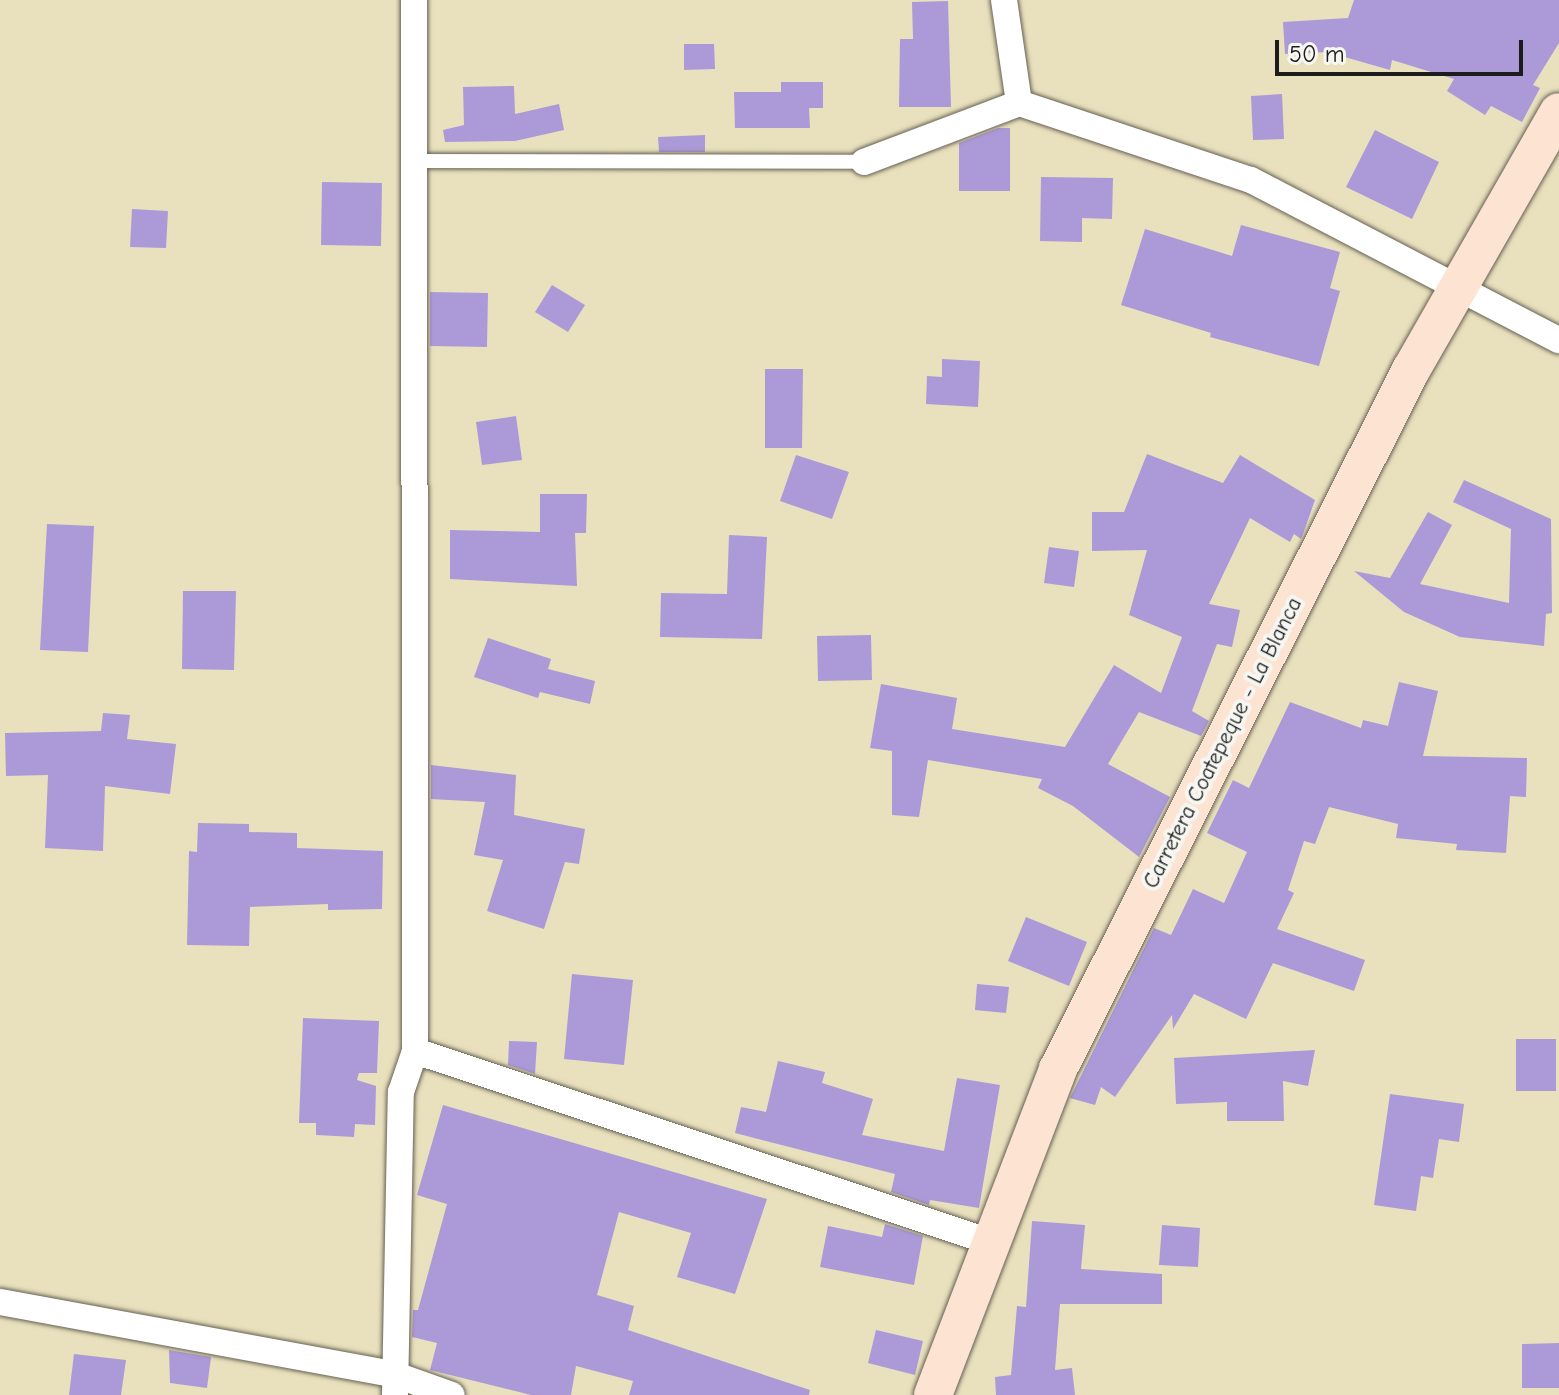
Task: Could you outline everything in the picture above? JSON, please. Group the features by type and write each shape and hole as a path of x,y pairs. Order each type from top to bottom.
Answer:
{"main road":[{"name":"Carretera Coatepeque - La Blanca","path":"933,1395 1058,1069 1411,370 1559,112"}],"street":[{"path":"396,1385 401,1092 415,1051 414,0"},
{"path":"1004,0 1019,103"},
{"path":"864,162 1019,103 1251,180 1559,340"},
{"path":"415,1051 991,1242"},
{"path":"0,1302 452,1395"}],"lane":[{"path":"416,161 864,162"}],"building":[{"path":"1354,0 1559,0 1559,43 1533,85 1540,88 1522,122 1491,106 1485,115 1447,91 1454,79 1392,60 1390,70 1327,52 1285,54 1283,22 1348,18"},
{"path":"948,1 951,107 899,107 900,39 913,39 912,2"},
{"path":"684,44 714,44 715,69 684,70"},
{"path":"781,82 823,82 823,108 809,108 810,128 735,128 734,92 781,92"},
{"path":"514,86 515,114 559,104 564,130 515,141 445,142 443,130 464,125 463,87"},
{"path":"1282,94 1284,139 1253,140 1251,96"},
{"path":"998,128 1010,128 1010,191 959,191 959,143"},
{"path":"1375,130 1439,162 1412,219 1346,187"},
{"path":"705,135 705,152 659,152 658,137"},
{"path":"1041,177 1113,178 1112,219 1082,218 1082,242 1040,241"},
{"path":"322,182 382,183 381,246 321,245"},
{"path":"132,209 168,211 166,248 130,247"},
{"path":"1241,225 1340,252 1330,288 1340,291 1319,366 1210,337 1211,333 1121,305 1145,229 1232,256"},
{"path":"552,285 585,305 568,332 535,312"},
{"path":"430,292 488,293 487,347 430,346"},
{"path":"942,359 980,361 978,407 926,404 927,376 942,377"},
{"path":"765,369 803,369 802,448 765,448"},
{"path":"516,416 522,460 482,465 476,422"},
{"path":"1147,454 1223,483 1240,455 1315,500 1301,539 1294,534 1290,542 1250,518 1209,604 1240,610 1232,647 1217,644 1192,711 1209,721 1201,736 1139,712 1108,764 1170,797 1139,857 1073,806 1038,788 1042,779 928,760 919,817 892,815 892,751 870,748 881,684 957,698 952,729 1065,747 1114,665 1161,693 1182,637 1129,615 1147,550 1092,551 1092,512 1124,512"},
{"path":"796,455 849,472 832,519 780,501"},
{"path":"1464,480 1551,519 1552,613 1546,614 1544,646 1460,637 1404,612 1354,571 1390,578 1428,512 1452,525 1420,584 1509,603 1511,529 1453,502"},
{"path":"540,494 587,494 586,533 575,533 577,586 450,579 450,530 540,532"},
{"path":"47,524 94,526 88,652 40,650"},
{"path":"729,535 767,537 762,639 660,637 661,593 727,594"},
{"path":"1049,547 1079,551 1074,587 1044,583"},
{"path":"183,591 236,591 234,670 182,669"},
{"path":"871,635 872,680 818,681 817,636"},
{"path":"488,638 551,659 548,669 595,681 590,704 540,692 538,698 474,677"},
{"path":"1399,682 1438,691 1423,756 1527,758 1526,797 1510,796 1506,853 1456,850 1457,844 1396,838 1398,824 1329,807 1315,844 1304,841 1288,890 1294,893 1277,929 1365,960 1354,991 1273,963 1246,1019 1194,994 1173,1029 1172,1015 1115,1097 1101,1087 1095,1105 1070,1098 1154,928 1171,935 1193,889 1224,903 1247,852 1207,833 1233,780 1249,788 1290,702 1361,728 1363,720 1388,726"},
{"path":"103,713 130,715 127,739 176,744 170,794 105,786 103,851 45,848 48,775 6,776 5,733 101,731"},
{"path":"431,765 516,775 514,815 585,829 579,864 565,862 544,929 487,911 503,860 474,855 485,802 431,799"},
{"path":"198,823 249,824 249,832 297,833 297,848 383,851 382,909 328,910 328,904 250,907 249,946 187,945 189,851 197,852"},
{"path":"1026,917 1087,942 1069,986 1008,961"},
{"path":"572,974 633,980 624,1065 564,1059"},
{"path":"977,984 1009,987 1006,1013 975,1010"},
{"path":"303,1018 379,1021 377,1073 359,1073 357,1080 376,1086 375,1125 355,1124 354,1137 316,1135 316,1123 299,1123"},
{"path":"1516,1039 1556,1039 1556,1091 1516,1091"},
{"path":"509,1041 537,1042 535,1074 508,1065"},
{"path":"1315,1050 1308,1086 1283,1081 1284,1121 1227,1121 1227,1102 1176,1104 1174,1058"},
{"path":"778,1061 825,1072 822,1083 873,1099 862,1135 944,1151 957,1078 1000,1085 979,1208 930,1200 929,1205 891,1192 895,1174 735,1133 741,1107 766,1112"},
{"path":"1390,1094 1464,1104 1459,1142 1439,1139 1433,1178 1421,1176 1416,1211 1374,1205"},
{"path":"443,1105 767,1199 735,1294 677,1277 691,1233 619,1212 597,1295 634,1306 628,1330 810,1390 809,1395 629,1395 633,1381 576,1366 571,1395 531,1395 430,1370 437,1343 412,1337 413,1310 418,1310 447,1204 417,1195"},
{"path":"1032,1221 1085,1225 1081,1269 1162,1274 1162,1304 1060,1304 1055,1370 1072,1368 1075,1395 996,1395 995,1377 1011,1375 1017,1306 1026,1307"},
{"path":"885,1224 923,1236 914,1285 820,1267 828,1226 882,1237"},
{"path":"1162,1225 1200,1228 1198,1267 1159,1265"},
{"path":"876,1330 923,1341 915,1375 868,1363"},
{"path":"1559,1343 1559,1388 1522,1388 1522,1344"},
{"path":"169,1350 211,1357 207,1388 170,1383"},
{"path":"74,1354 126,1360 121,1395 69,1395"}]}
